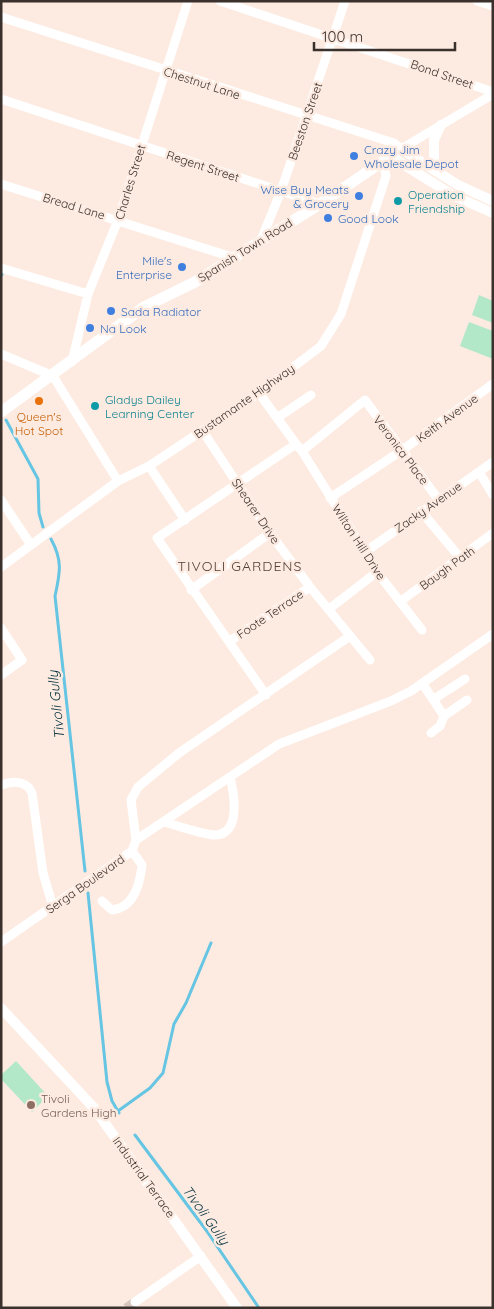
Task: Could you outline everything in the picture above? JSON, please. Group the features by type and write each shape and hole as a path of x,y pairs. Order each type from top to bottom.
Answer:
{"main road":[{"name":"Spanish Town Road","path":"1,412 53,376 144,307 195,282 232,257 320,204 401,149"}],"street":[{"name":"Charles Street","path":"72,362 88,294 118,220 188,1"},
{"name":"Bond Street","path":"220,1 493,93"},
{"name":"Beeston Street","path":"261,240 281,191 345,1"},
{"path":"478,1 493,6"},
{"name":"Chestnut Lane","path":"1,18 394,143 401,149"},
{"name":"Spanish Town Road","path":"401,149 493,93"},
{"name":"Regent Street","path":"1,99 320,204"},
{"path":"434,170 434,140 441,125"},
{"path":"401,149 463,188 493,201"},
{"path":"387,158 454,196 493,214"},
{"name":"Bustamante Highway","path":"1,567 118,481 149,466 259,393 321,346 342,314 386,176 387,158"},
{"name":"Bread Lane","path":"1,184 232,257"},
{"path":"1,268 88,294"},
{"path":"1,354 53,376 118,481"},
{"name":"Keith Avenue","path":"330,498 401,451 493,384"},
{"path":"259,393 296,444 237,482 157,538 191,590 230,642 266,695"},
{"path":"277,418 311,395"},
{"name":"Veronica Place","path":"302,452 365,400 438,499"},
{"name":"Shearer Drive","path":"202,430 270,533 310,587 370,660"},
{"name":"Wilton Hill Drive","path":"296,444 376,572 401,601 422,630"},
{"name":"Zacky Avenue","path":"365,552 493,462"},
{"path":"149,466 185,520"},
{"path":"479,472 493,495"},
{"path":"1,500 31,545"},
{"path":"421,511 461,559"},
{"path":"191,590 270,533"},
{"name":"Baugh Path","path":"401,601 461,559 493,533"},
{"path":"329,609 376,572"},
{"name":"Foote Terrace","path":"230,642 310,587"},
{"path":"1,628 22,660 1,675"},
{"name":"Serga Boulevard","path":"1,942 132,852 136,840 131,800 134,791 179,753 350,636"},
{"path":"136,840 279,744 391,701 422,683 492,636"},
{"path":"434,700 465,679"},
{"path":"422,683 444,716"},
{"path":"431,733 440,726 444,716 468,700"},
{"path":"164,822 214,835 224,832 233,820 236,806 230,778"},
{"path":"1,785 23,783 29,786 32,793 43,873 53,907"},
{"path":"102,901 112,910 120,909 132,900 141,878 142,865 132,852"},
{"name":"Industrial Terrace","path":"1,1008 94,1108 237,1308"},
{"path":"135,1302 201,1256"}],"green space":[{"path":"479,295 493,301 493,323 472,315"},
{"path":"469,322 493,331 493,359 460,346"},
{"path":"16,1061 48,1096 32,1112 1,1079 1,1075"}],"waterway":[{"name":"Tivoli Gully","path":"6,420 38,479 39,513 43,527"},
{"name":"Tivoli Gully","path":"51,539 59,561 55,596 85,871"},
{"name":"Tivoli Gully","path":"88,893 107,1082 112,1101 119,1113"},
{"path":"118,1111 150,1088 163,1073 174,1024 186,1003 211,943"},
{"name":"Tivoli Gully","path":"135,1135 206,1230 259,1308"}],"tunnel":[{"path":"126,1308 135,1302"}],"place":[{"name":"Crazy Jim Wholesale Depot","path":"354,156"},
{"name":"Wise Buy Meats & Grocery","path":"359,196"},
{"name":"Operation Friendship","path":"398,201"},
{"name":"Good Look","path":"328,218"},
{"name":"Mile's Enterprise","path":"182,267"},
{"name":"Sada Radiator","path":"111,311"},
{"name":"Na Look","path":"90,328"},
{"name":"Queen's Hot Spot","path":"39,401"},
{"name":"Gladys Dailey Learning Center","path":"95,406"},
{"name":"Tivoli Gardens High","path":"31,1105"}],"district":[{"name":"TIVOLI GARDENS","path":"240,566"}]}
